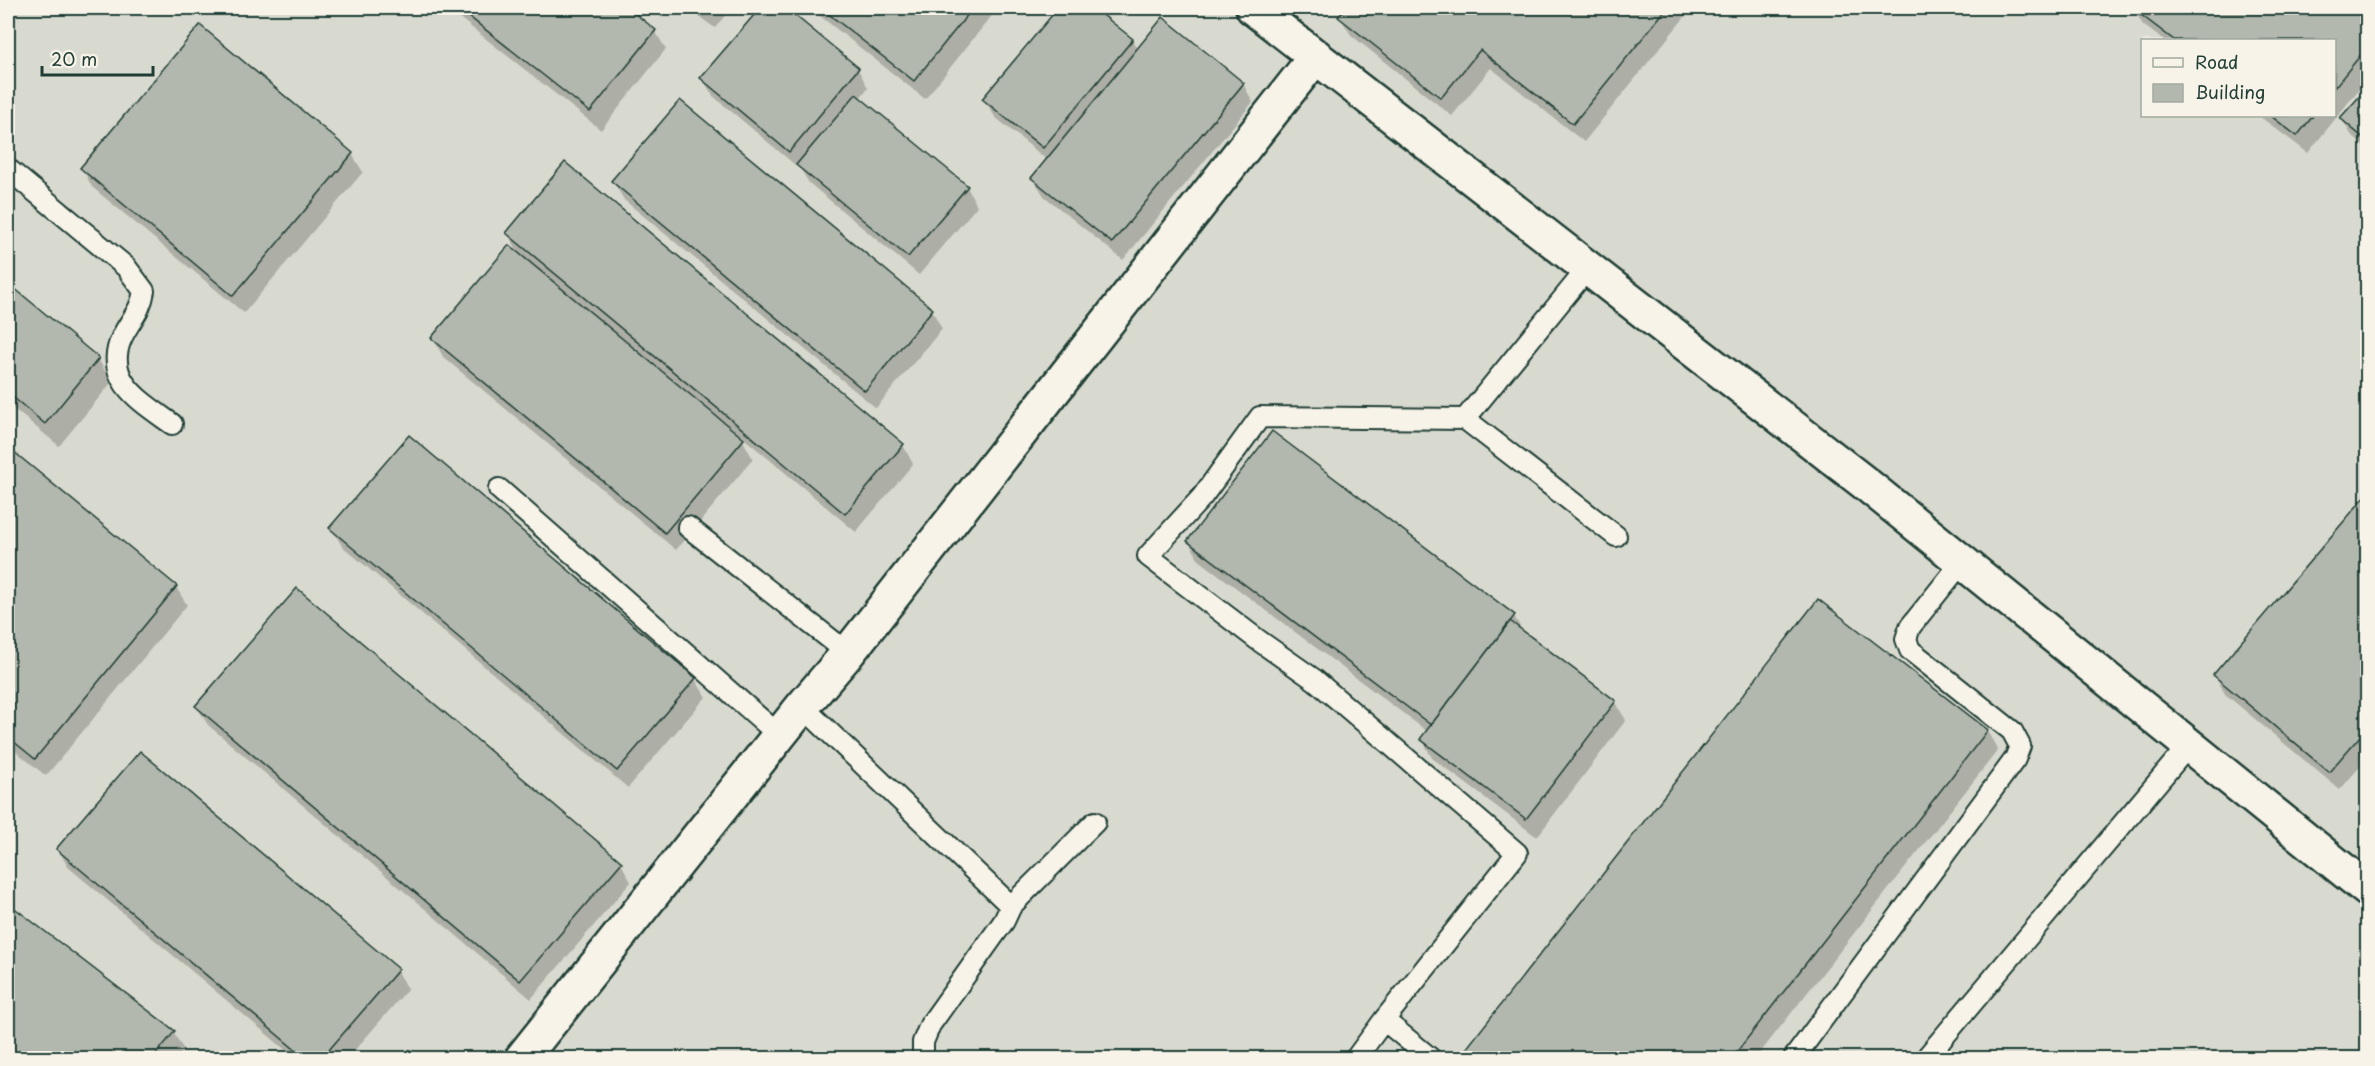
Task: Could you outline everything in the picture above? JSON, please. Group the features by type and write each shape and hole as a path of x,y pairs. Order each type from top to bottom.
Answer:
{"street":[{"path":"1253,8 1866,484 2367,890"},
{"path":"523,1058 848,653 1316,56"}],"lane":[{"path":"8,169 126,267 137,279 144,291 141,306 117,350 116,368 123,382 143,402 172,424"},
{"path":"1465,419 1587,268"},
{"path":"1356,1059 1384,1020 1517,853 1315,680 1258,640 1148,556 1202,497 1260,417 1465,419 1616,536"},
{"path":"499,489 780,736"},
{"path":"688,527 848,653"},
{"path":"1794,1059 2015,759 2020,746 2012,731 1910,650 1906,639 1910,627 1962,562"},
{"path":"803,707 1011,906"},
{"path":"1926,1059 2189,745"},
{"path":"923,1059 923,1042 930,1025 1004,921 1011,906 1095,822"},
{"path":"1384,1020 1430,1059"}],"shaded area":[{"path":"8,8 2367,8 2367,1058 8,1058"}],"building":[{"path":"458,8 628,8 656,30 590,112"},
{"path":"760,8 786,8 859,68 789,152 700,78"},
{"path":"821,8 973,8 914,81"},
{"path":"1058,8 1094,8 1133,39 1043,148 982,99"},
{"path":"1346,8 1667,8 1573,124 1480,50 1441,98 1338,17"},
{"path":"2132,8 2368,8 2368,46 2336,86 2336,39 2173,39"},
{"path":"1163,17 1244,83 1112,243 1031,178"},
{"path":"200,25 353,153 233,296 80,168"},
{"path":"2368,87 2368,142 2340,118"},
{"path":"856,94 968,186 908,257 796,165"},
{"path":"680,100 933,309 865,391 611,181"},
{"path":"2272,117 2312,117 2297,136"},
{"path":"565,162 904,444 845,514 506,233"},
{"path":"509,245 744,439 665,533 431,338"},
{"path":"8,283 99,358 45,424 8,393"},
{"path":"1272,431 1515,615 1431,725 1187,541"},
{"path":"409,435 696,678 617,771 329,528"},
{"path":"8,447 177,586 35,759 8,737"},
{"path":"2368,493 2368,727 2329,772 2213,675"},
{"path":"297,588 622,862 520,981 195,706"},
{"path":"1818,599 1988,730 1732,1058 1478,1058 1466,1049"},
{"path":"1510,621 1616,701 1526,819 1420,739"},
{"path":"140,751 399,969 322,1058 305,1058 56,849"},
{"path":"8,903 175,1031 153,1058 8,1058"}]}
